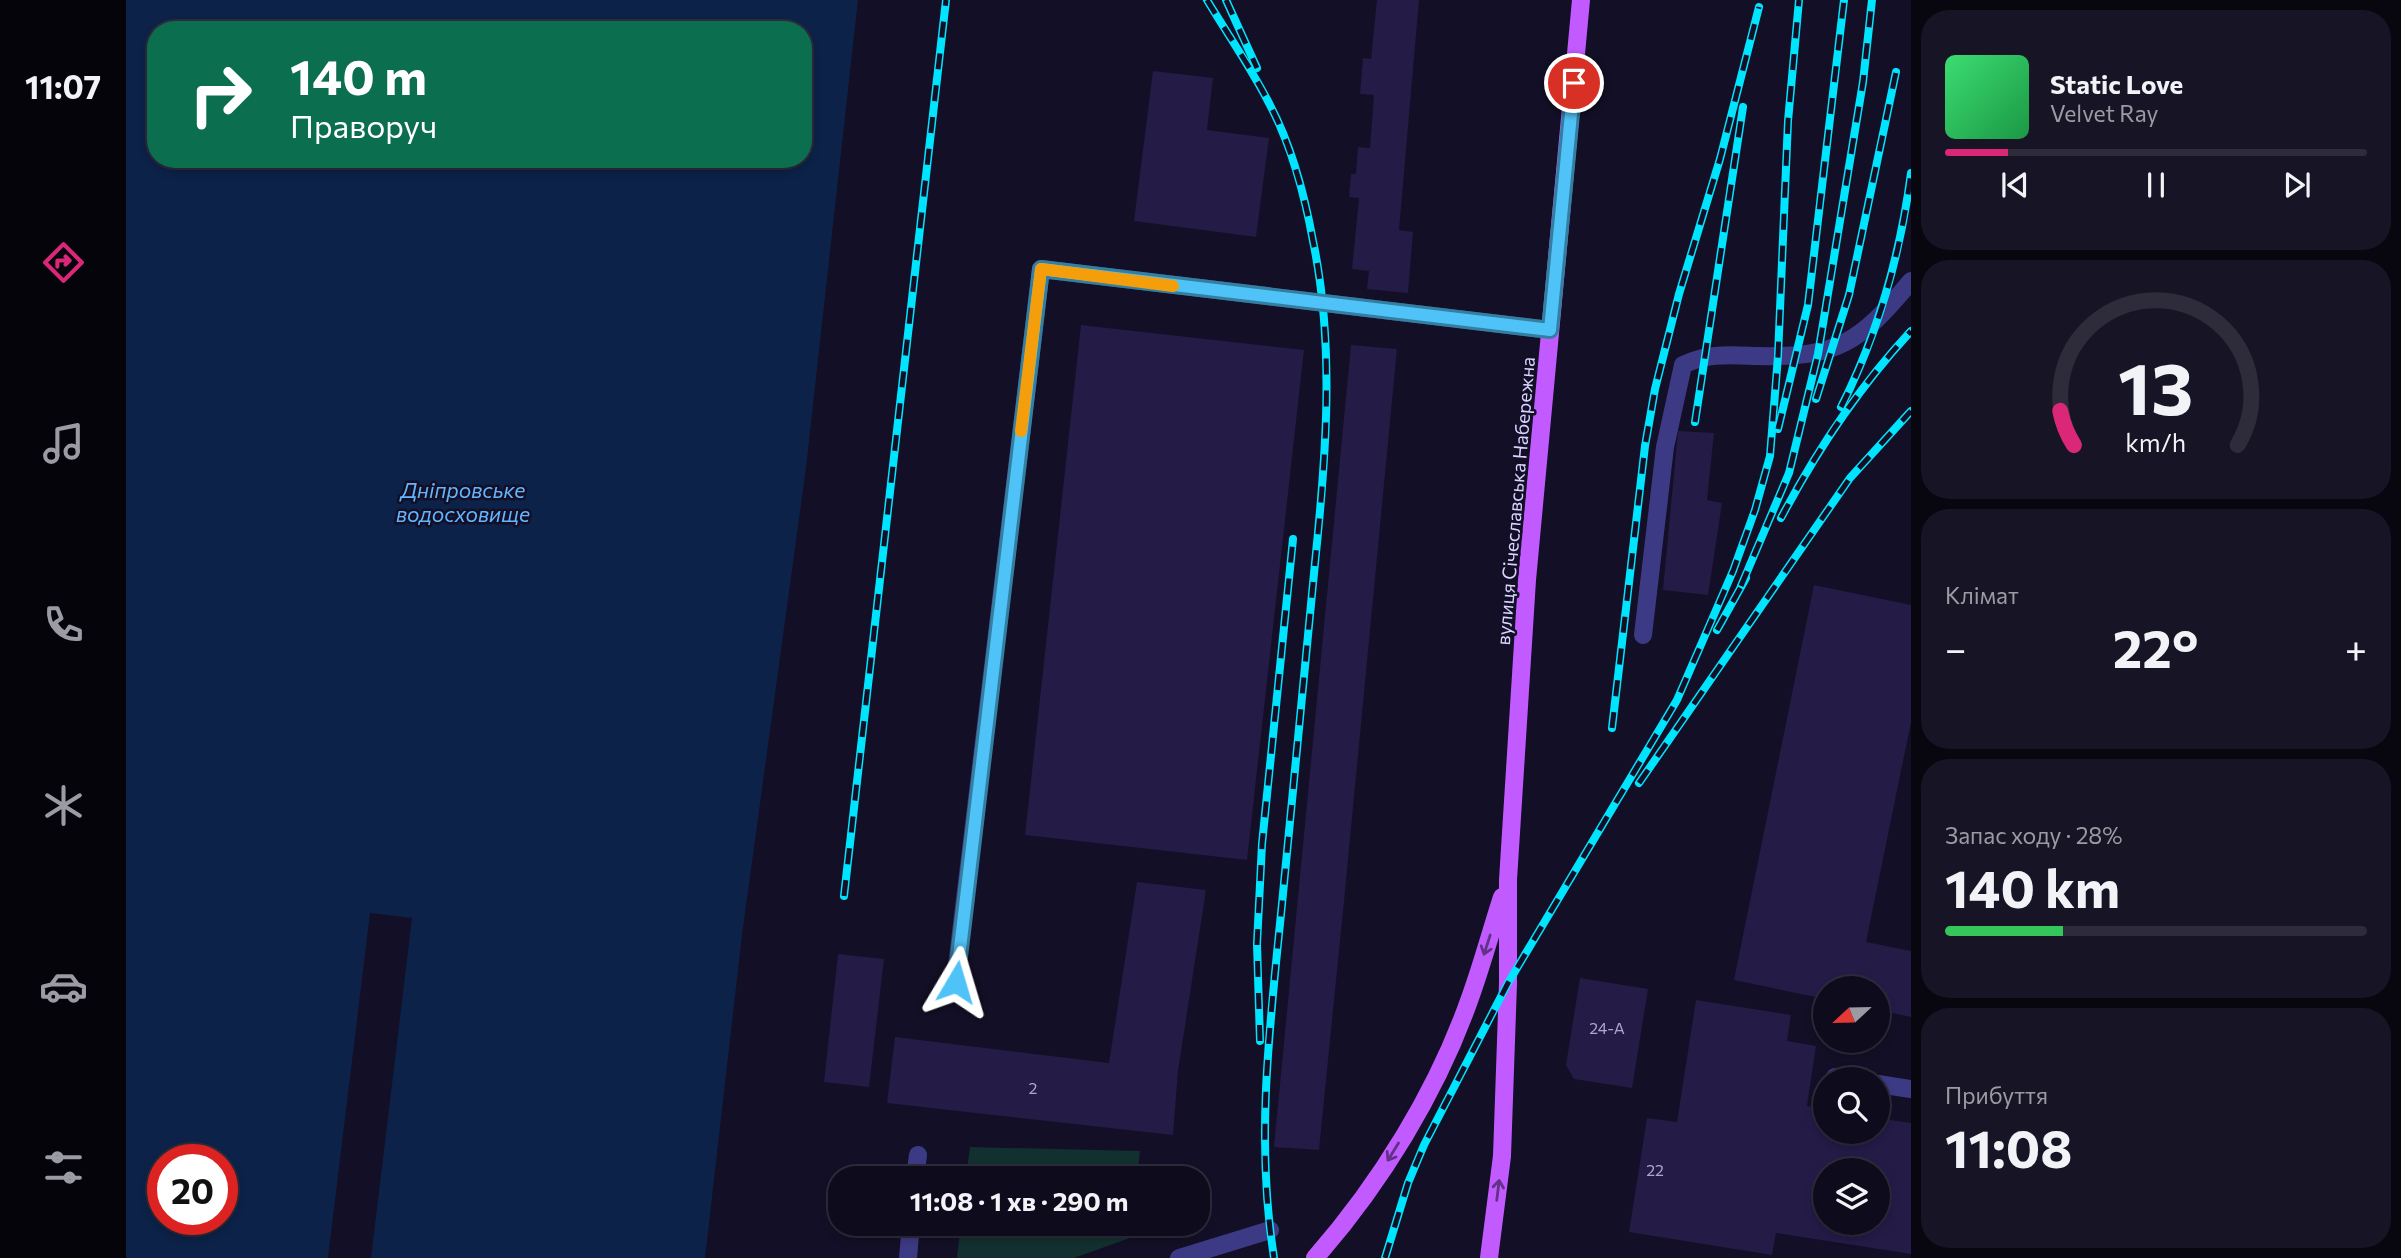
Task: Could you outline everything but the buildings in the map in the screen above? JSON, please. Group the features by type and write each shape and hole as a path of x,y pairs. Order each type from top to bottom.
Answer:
{"main road":[{"name":"вулиця Січеславська Набережна","path":"1489,1258 1502,1156 1508,983 1508,880 1527,580 1581,0"},
{"name":"вулиця Січеславська Набережна","path":"1315,1258 1361,1202 1403,1134 1446,1054 1469,1000 1508,880"}],"lane":[{"path":"956,982 1041,269 1550,330"},
{"path":"1643,635 1665,447 1683,365 1704,355 1797,357 1834,350 1880,317 1911,281"},
{"path":"1890,1086 1911,1089"},
{"path":"917,1166 918,1155"},
{"path":"1179,1258 1269,1230"},
{"path":"908,1258 910,1236"}],"green space":[{"path":"970,1147 1140,1151 1138,1166 968,1166"},
{"path":"960,1236 1130,1236 1074,1258 957,1258"}],"water":[{"name":"Дніпровське водосховище","path":"126,0 858,0 806,468 742,935 705,1258 126,1258"}],"pier":[{"path":"370,913 412,918 371,1258 328,1258"}],"railway":[{"path":"844,896 946,0"},
{"path":"1207,0 1263,92 1291,154 1310,224 1324,321 1326,402 1322,483 1266,1081 1266,1169 1274,1258"},
{"path":"1226,0 1257,68"},
{"path":"1385,1258 1408,1183 1424,1145 1508,983 1677,700 1733,571 1755,510 1770,456 1778,356 1788,121 1799,0"},
{"path":"1778,429 1808,305 1844,0"},
{"path":"1741,586 1789,473 1818,354 1863,82 1872,0"},
{"path":"1612,728 1645,446 1655,389 1679,294 1720,159 1759,7"},
{"path":"1816,399 1849,295 1896,72"},
{"path":"1695,422 1743,107"},
{"path":"1841,407 1866,350 1886,293 1901,234 1911,173"},
{"path":"1781,518 1840,420 1874,374 1911,331"},
{"path":"1639,783 1850,478 1911,411"},
{"path":"1260,1041 1257,944 1262,844 1293,539"},
{"path":"1717,630 1746,578"}],"slow traffic":[{"path":"1021,431 1041,269 1173,286"}],"route":[{"path":"956,982 1041,269 1550,330 1574,83"}]}
